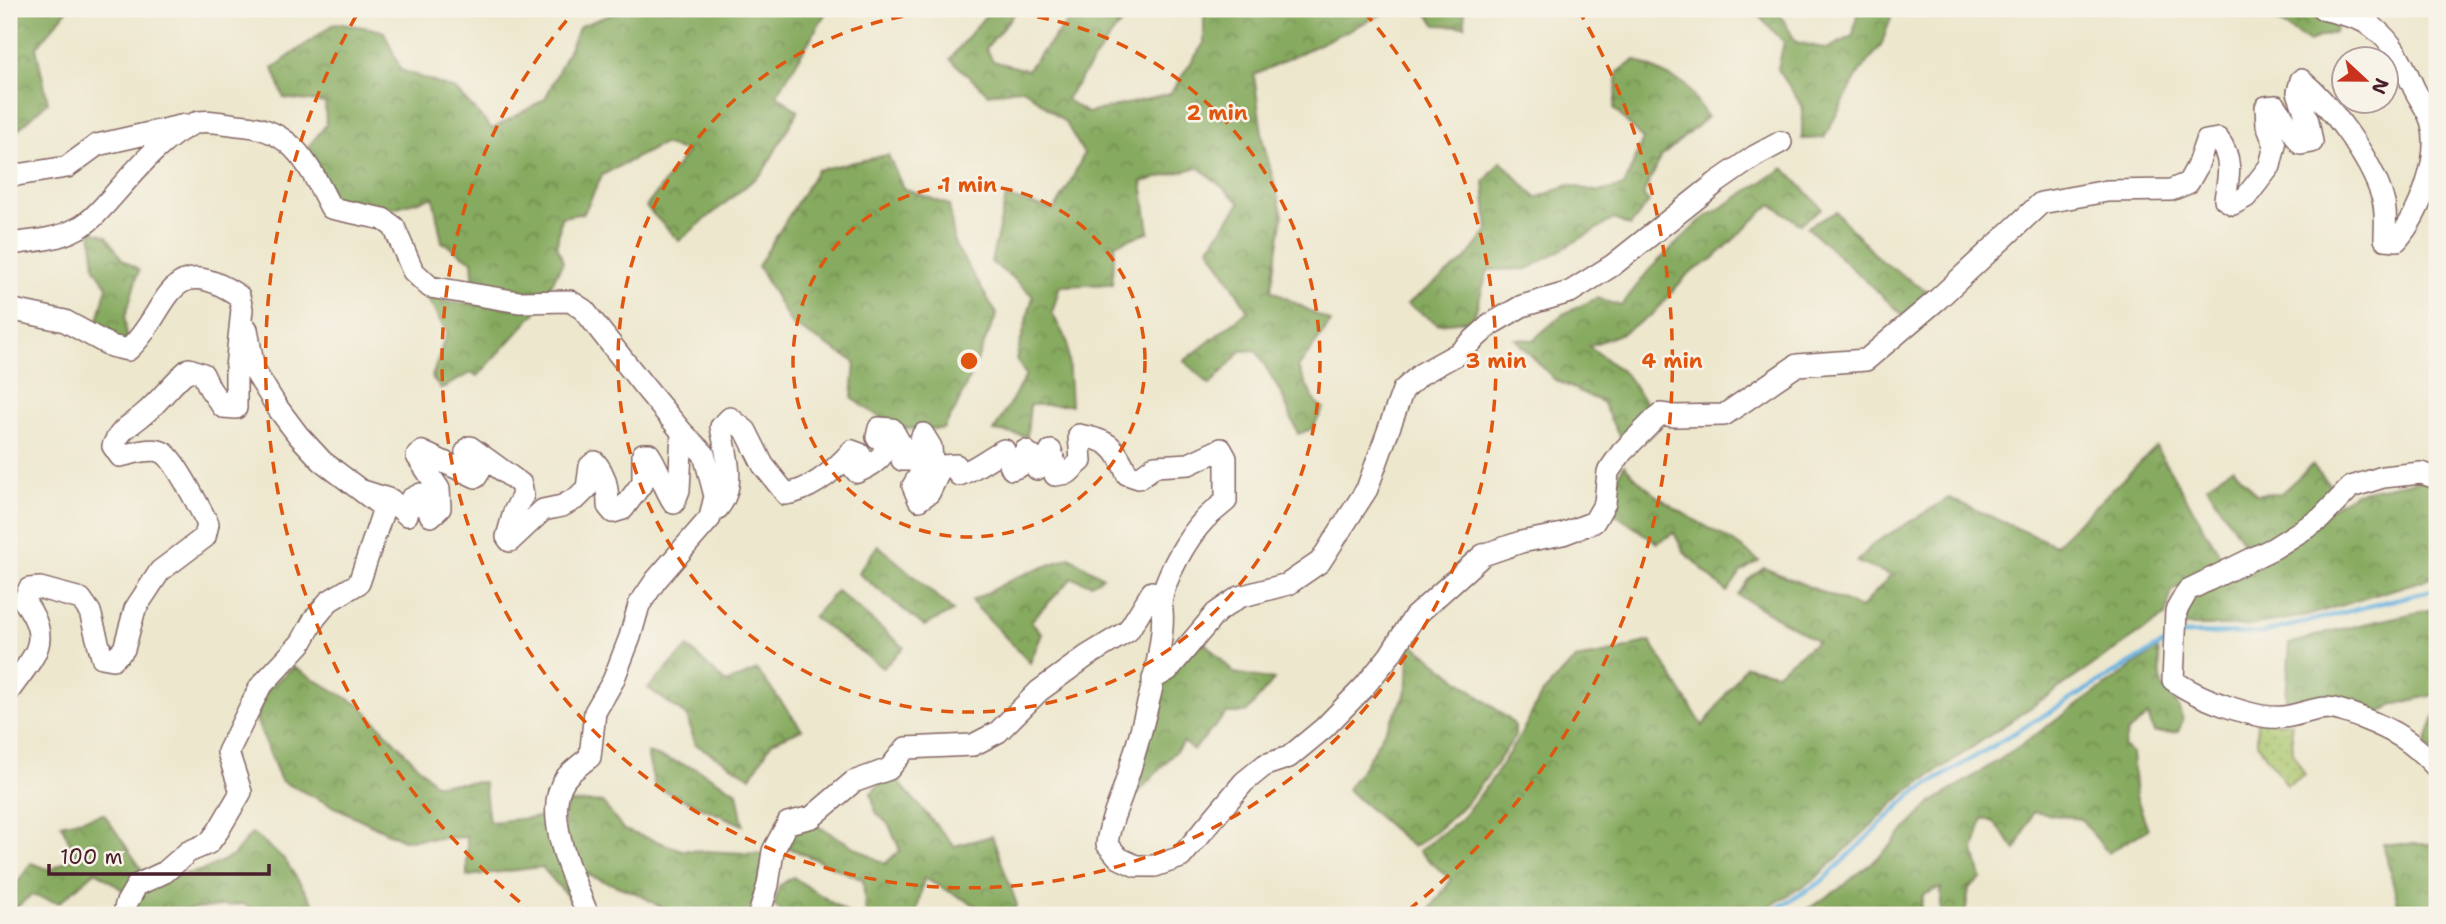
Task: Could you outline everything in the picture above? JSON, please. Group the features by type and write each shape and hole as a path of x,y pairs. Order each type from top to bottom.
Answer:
{"street":[{"path":"588,915 558,834 558,799 565,779 590,757 595,712 613,681 639,605 656,580 723,502 730,477 721,427 730,418 746,431 763,465 786,494 798,492 838,467 852,451 860,454 852,466 857,472 869,467 884,455 888,445 877,437 879,428 892,429 900,443 901,460 912,460 923,434 931,447 932,461 913,486 919,500 929,493 942,467 956,465 959,475 1004,450 1012,469 1020,466 1025,451 1032,456 1037,470 1051,452 1055,475 1068,472 1081,461 1079,435 1111,444 1121,458 1126,474 1139,478 1155,466 1189,464 1221,449 1226,458 1226,501 1204,520 1181,554 1163,592 1162,627 1153,679 1124,789 1108,828 1107,844 1119,858 1136,866 1155,866 1181,857 1244,782 1265,765 1289,757 1324,728 1364,687 1390,655 1414,618 1483,555 1521,542 1563,534 1594,522 1605,503 1608,472 1622,452 1660,414 1724,415 1797,365 1866,359 1956,283 2041,203 2106,191 2171,190 2188,183 2206,141 2218,139 2227,150 2230,167 2225,199 2233,204 2246,197 2270,166 2275,145 2267,125 2266,107 2276,106 2301,144 2312,142 2298,92 2301,80 2355,141 2382,195 2386,218 2385,239 2397,240 2410,225 2426,183 2435,149 2432,123 2400,56 2376,30 2367,23 2323,9"},
{"path":"9,244 50,238 77,229 100,211 149,156 179,132 197,122"},
{"path":"9,172 18,175 67,167 97,145 197,122 248,125 273,132 302,155 331,208 383,219 394,228 413,271 430,287 519,302 570,301 584,310 682,432 704,453 715,496 710,518"},
{"path":"1153,679 1168,670 1216,613 1239,597 1288,584 1320,562 1367,489 1402,390 1421,374 1459,353 1491,324 1522,306 1570,292 1613,265 1716,183 1781,142"},
{"path":"9,309 65,321 111,346 128,350 143,337 165,296 180,282 200,278 224,286 239,296 254,370 277,407 322,461 384,508 359,583 329,601 314,618 301,643 260,687 229,752 241,792 218,831 209,843 188,852 165,872 137,885 126,904 124,915"},
{"path":"9,691 33,656 41,636 36,617 24,601 29,589 40,587 81,599 90,612 102,657 113,659 124,649 135,610 160,571 205,537 208,524 186,484 164,453 151,450 120,456 113,446 119,432 145,414 188,369 202,374 223,407 236,408 236,368 242,309"},
{"path":"363,491 391,500 407,515 411,499 421,494 431,516 440,508 439,489 417,456 422,452 476,477 479,472 466,452 470,447 521,484 523,495 514,512 507,537 510,541 543,510 562,506 577,498 587,488 590,466 596,462 603,471 608,491 608,506 613,512 622,509 643,482 643,454 649,454 659,468 667,492 674,503 679,490 682,432"},
{"path":"2437,478 2421,472 2383,477 2351,487 2320,519 2274,548 2188,590 2176,611 2173,680 2186,690 2255,715 2282,717 2327,708 2352,714 2395,731 2422,751 2437,768"},
{"path":"759,915 774,851 789,823 812,817 853,782 890,769 906,748 973,746 998,732 1040,691 1087,656 1128,631 1152,592 1161,603"}],"green space":[{"path":"9,9 68,9 36,48 48,102 9,138"},
{"path":"626,9 828,9 777,95 798,111 763,172 679,241 646,207 687,152 663,144 602,175 584,213 561,217 557,245 563,262 547,293 517,295 474,288 472,261 442,242 433,197 386,210 335,200 308,147 326,125 325,103 284,98 273,68 335,23 378,30 384,32 401,70 456,90 492,129 545,99 580,26"},
{"path":"991,9 1018,9 986,48 993,61 1027,70 1078,9 1136,9 1116,29 1066,99 1087,113 1170,94 1204,43 1204,9 1393,9 1254,75 1263,142 1283,215 1271,290 1331,322 1298,368 1315,402 1324,408 1312,429 1298,434 1282,395 1256,350 1241,351 1210,385 1184,361 1248,311 1209,247 1240,203 1199,167 1142,182 1149,232 1115,244 1112,284 1060,286 1052,313 1067,341 1071,405 1030,405 1027,436 994,431 1026,375 1016,359 1033,296 991,262 1006,197 1054,210 1084,154 1066,123 1023,88 988,94 950,59"},
{"path":"1424,9 1464,9 1465,26 1436,25"},
{"path":"1765,9 1777,9 1796,42 1827,49 1853,36 1858,9 1894,9 1881,46 1860,71 1824,138 1802,139 1802,106 1778,69 1784,42 1756,13"},
{"path":"2258,9 2295,9 2337,26 2335,32 2309,42"},
{"path":"1635,60 1685,84 1707,117 1661,157 1643,195 1649,202 1630,226 1614,219 1528,269 1488,270 1473,320 1438,324 1407,304 1465,260 1488,231 1484,182 1501,161 1536,198 1569,185 1599,192 1624,186 1643,139 1614,109 1618,72"},
{"path":"888,155 903,188 949,205 955,245 997,314 956,408 943,429 895,428 852,398 855,362 791,324 758,266 817,170"},
{"path":"1784,168 1822,208 1800,224 1771,204 1713,259 1687,275 1652,315 1622,333 1589,346 1625,374 1651,410 1620,438 1602,402 1555,380 1515,339 1533,340 1563,314 1597,298 1621,306 1650,269 1700,221"},
{"path":"1836,212 1880,260 1934,296 1906,318 1807,227"},
{"path":"91,230 107,236 122,259 139,270 125,318 127,345 95,332 107,286 95,268"},
{"path":"425,295 449,302 538,310 478,376 471,373 441,389 432,377 447,332"},
{"path":"2156,447 2225,563 2172,591 2165,616 1905,793 1815,879 1755,915 1426,915 1451,880 1419,851 1461,819 1492,779 1521,734 1541,695 1575,659 1609,653 1650,641 1703,726 1746,666 1776,673 1817,641 1738,595 1748,580 1764,568 1861,608 1891,575 1857,562 1873,544 1949,498 2055,545"},
{"path":"1624,465 1646,488 1686,515 1731,540 1759,561 1741,572 1727,592 1685,553 1674,533 1657,543 1615,514 1617,479"},
{"path":"2312,465 2336,491 2312,517 2249,552 2207,486 2233,467 2256,494 2281,493"},
{"path":"2421,480 2437,485 2437,576 2310,615 2245,626 2184,626 2190,594 2356,493"},
{"path":"878,545 953,611 924,626 858,573"},
{"path":"1070,557 1103,577 1091,584 1072,578 1031,621 1042,634 1030,663 971,601 1017,577"},
{"path":"837,591 904,647 883,668 813,617"},
{"path":"2437,608 2437,694 2393,705 2372,716 2285,710 2290,644 2328,632"},
{"path":"1203,641 1234,673 1274,680 1246,713 1227,713 1193,750 1184,742 1130,802 1157,682"},
{"path":"1409,641 1515,726 1515,736 1471,797 1459,811 1413,847 1347,789 1364,766 1404,698 1408,682"},
{"path":"688,647 726,683 757,670 802,729 772,742 751,777 695,744 687,716 648,688"},
{"path":"2158,649 2162,686 2176,701 2183,720 2178,732 2154,733 2148,715 2127,733 2124,747 2132,754 2136,796 2148,829 2108,853 2081,819 2033,812 2016,850 1994,822 1983,818 1974,850 1981,879 1969,888 1965,915 1941,915 1941,888 1923,895 1919,915 1798,915 1839,889 1881,855 1931,803 2002,758"},
{"path":"293,667 361,706 435,784 484,782 489,822 550,816 576,906 542,867 467,876 467,837 403,840 281,781 256,719 265,691"},
{"path":"2437,710 2437,757 2426,744"},
{"path":"2257,721 2291,723 2293,752 2305,775 2287,785 2257,743"},
{"path":"647,753 695,768 737,792 743,825 655,787"},
{"path":"891,773 954,846 992,836 1017,905 1009,915 975,915 975,905 924,878 916,915 866,915 863,880 787,847 785,839 796,829 814,824 885,864 900,850 889,825 876,812 871,793"},
{"path":"602,802 624,830 682,850 764,854 754,915 672,915 641,895 577,871 563,835 566,803"},
{"path":"104,814 145,874 125,892 96,871 59,903 31,895 17,907 24,915 9,915 9,895 31,863 51,870 76,855 61,824"},
{"path":"252,833 284,859 319,912 324,915 262,915 243,904 130,915 140,889 165,878 204,870 233,856"},
{"path":"2383,844 2437,844 2437,915 2401,915"},
{"path":"793,877 851,915 785,915 774,906 779,886"}],"waterway":[{"path":"2182,634 2262,633 2437,589"},
{"path":"1766,915 1821,882 1911,795 2168,641"}]}
